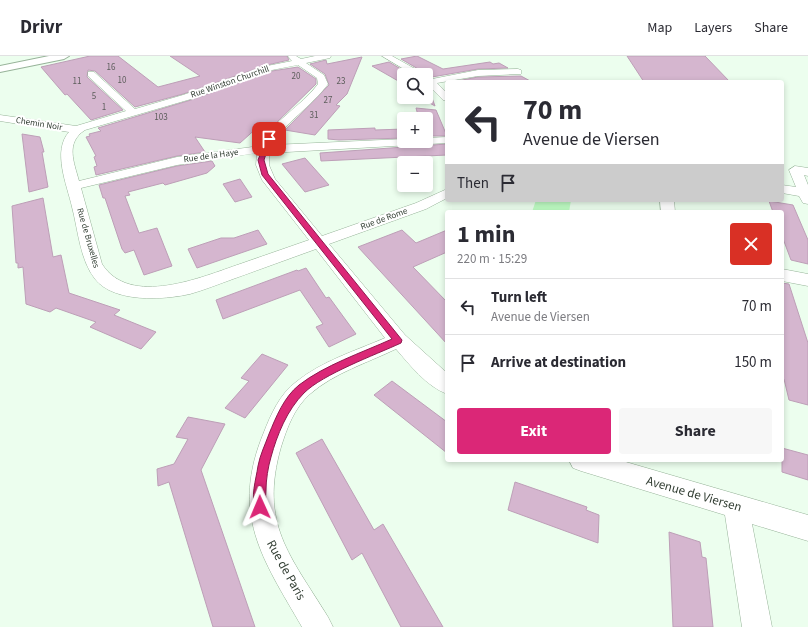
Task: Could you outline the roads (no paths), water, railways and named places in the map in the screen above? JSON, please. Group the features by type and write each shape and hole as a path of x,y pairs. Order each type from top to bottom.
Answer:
{"street":[{"path":"0,69 64,56"},
{"name":"Rue Winston Churchill","path":"134,112 197,94 295,59 327,56"},
{"path":"386,56 408,68"},
{"path":"295,59 321,77 323,84 271,136 264,149 261,160 265,175 398,340 429,371 445,383"},
{"path":"433,79 478,73 518,72"},
{"path":"91,74 134,112"},
{"path":"433,85 445,96"},
{"path":"77,130 92,123 134,112"},
{"name":"Chemin Noir","path":"0,118 77,130"},
{"name":"Rue de Bruxelles","path":"77,130 70,137 66,151 73,186 97,270 106,281 122,289 147,292 189,288 319,243"},
{"name":"Rue de la Haye","path":"73,186 177,161 264,149 445,140"},
{"path":"806,196 795,170 808,172"},
{"path":"784,190 806,196"},
{"name":"Rue de Rome","path":"319,243 421,206 445,194"},
{"path":"784,275 808,280"},
{"name":"Rue de Paris","path":"318,627 275,554 263,523 260,491 265,458 280,418 302,389 323,375 398,340"},
{"name":"Avenue de Viersen","path":"588,462 808,528"},
{"path":"736,506 757,627"}]}
